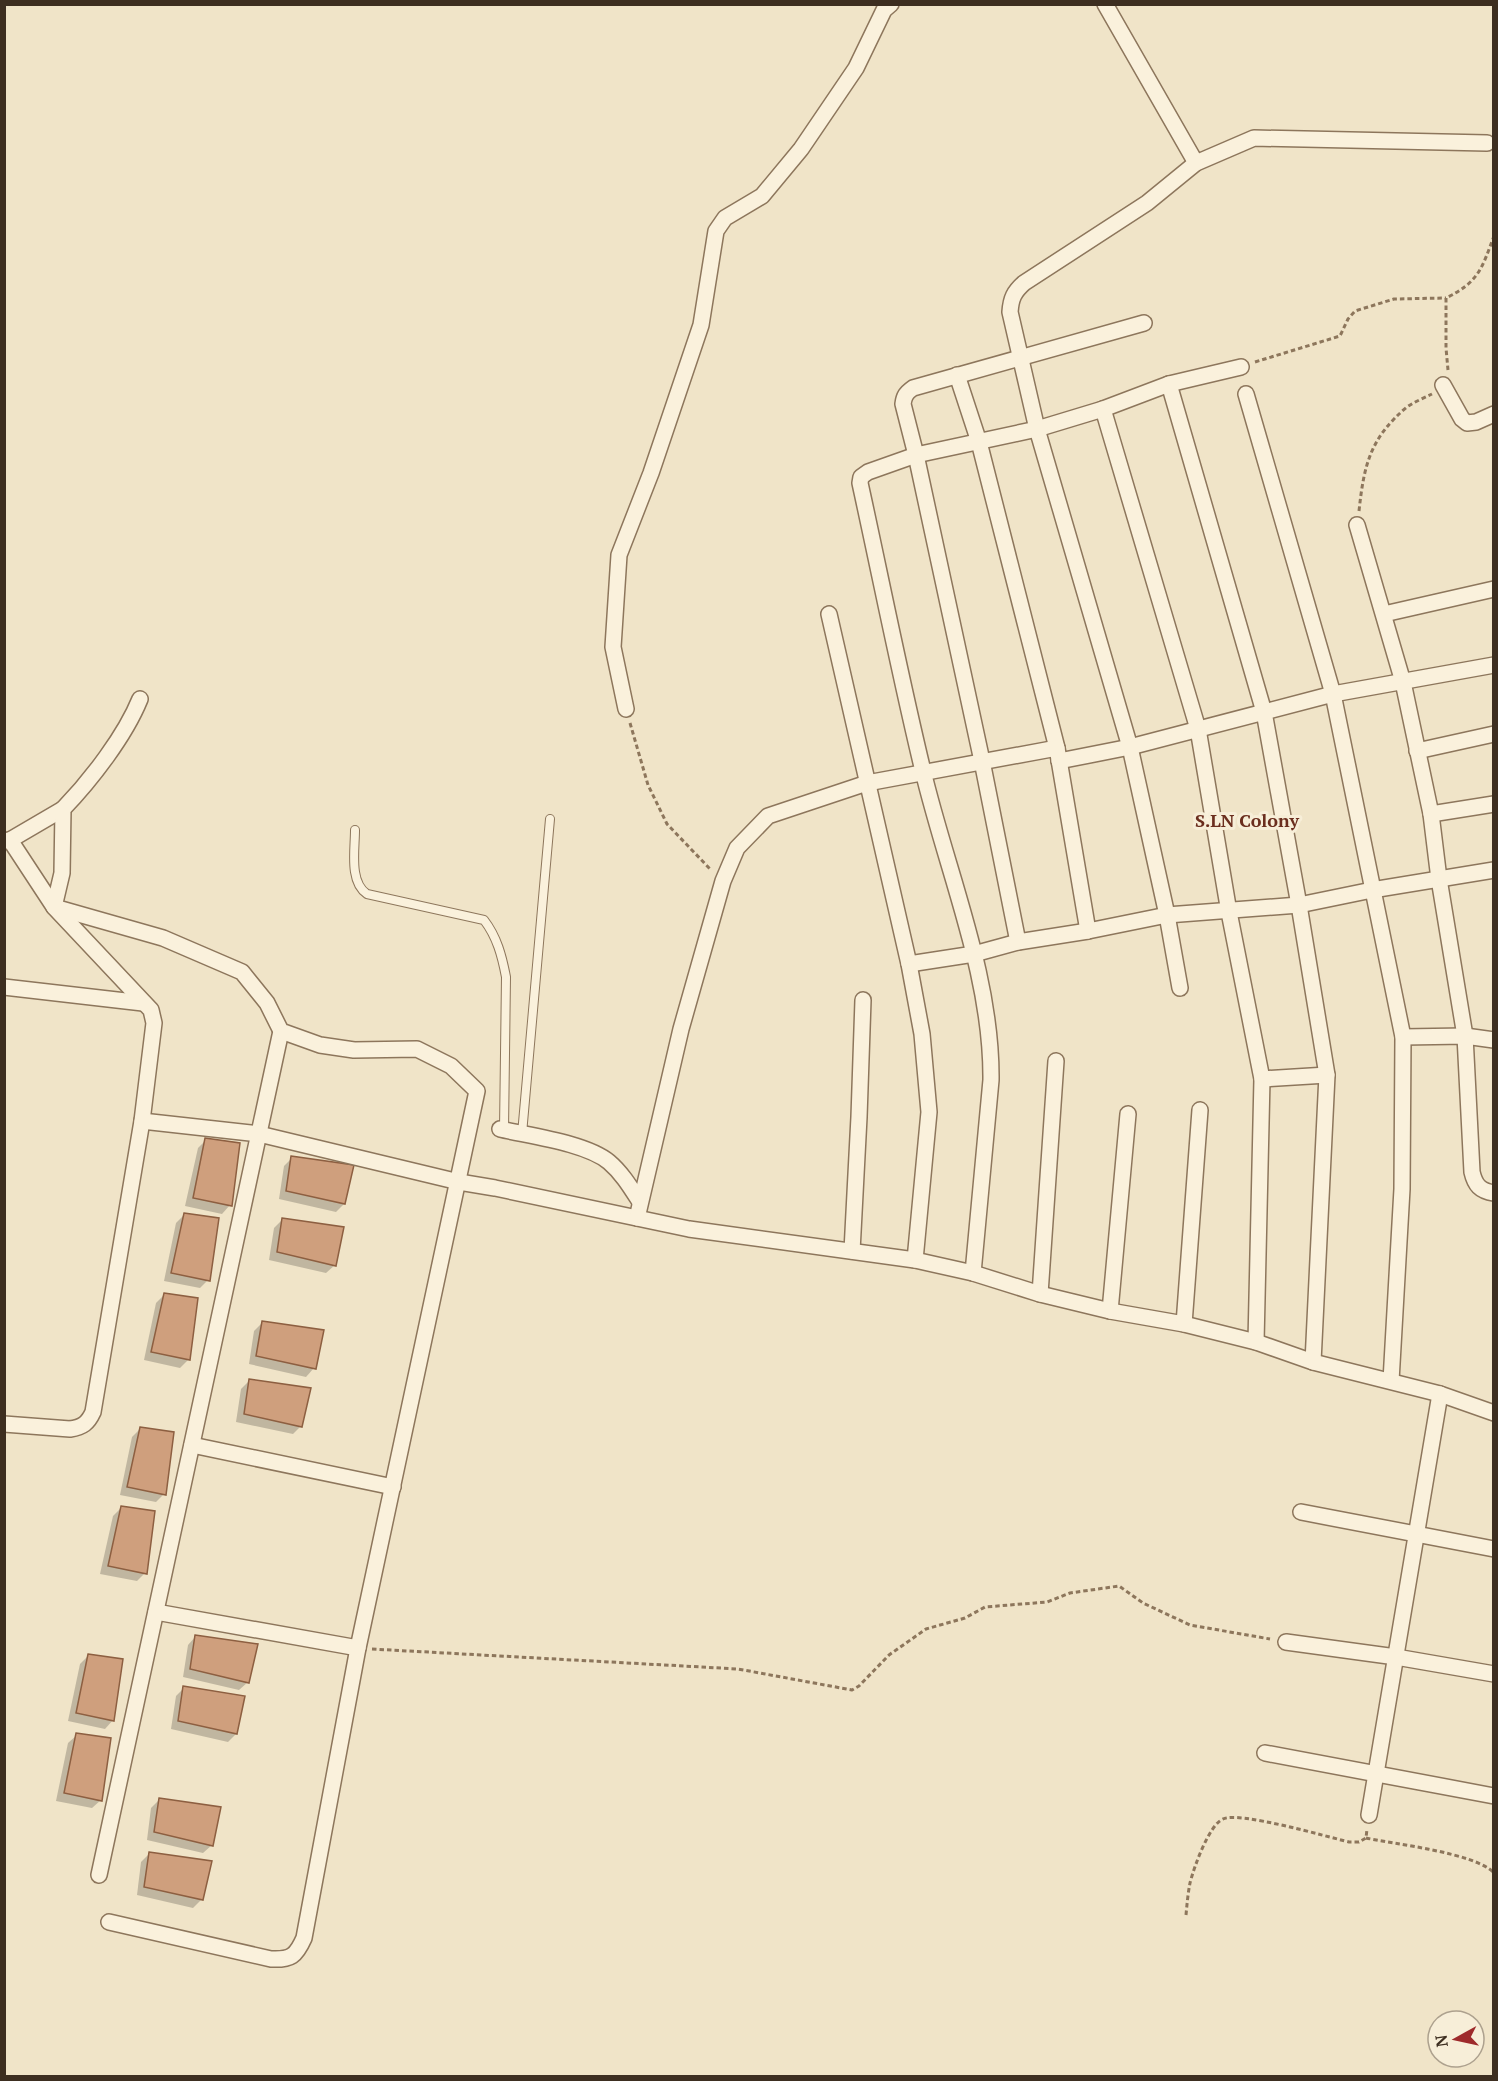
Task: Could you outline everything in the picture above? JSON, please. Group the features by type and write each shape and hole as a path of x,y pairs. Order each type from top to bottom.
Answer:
{"street":[{"path":"626,709 613,648 619,555 651,473 701,325 716,231 725,218 762,196 801,149 856,68 884,10 891,4"},
{"path":"1105,4 1196,163"},
{"path":"1180,988 1167,915 1130,747 1037,429 1010,312 1011,299 1015,291 1024,283 1147,203 1196,163 1254,138 1487,143"},
{"path":"1018,942 982,761 903,404 905,396 913,388 1144,323"},
{"path":"973,1273 991,1080 991,1054 974,954 923,772 860,483 863,474 916,455 1037,429 1104,409 1169,384 1241,367"},
{"path":"957,375 979,442 1058,754 1088,931"},
{"path":"1169,384 1264,712 1327,1075 1313,1362"},
{"path":"1443,385 1462,419 1467,423 1476,422 1494,414"},
{"path":"1246,394 1333,694 1403,1037 1402,1189 1391,1382"},
{"path":"1104,409 1198,729 1229,912 1262,1080 1256,1342"},
{"path":"1358,525 1403,682 1431,814 1439,879 1465,1036 1472,1172 1475,1185 1482,1190 1494,1193"},
{"path":"1384,614 1494,589"},
{"path":"829,614 909,964 922,1034 928,1112 915,1260"},
{"path":"638,1210 681,1029 723,881 737,848 768,816 867,783 982,761 1130,747 1333,694 1494,665"},
{"path":"4,1424 70,1429 81,1427 93,1412 142,1121 154,1023 151,1010 54,907 8,841 63,809 83,787 134,716 140,699"},
{"path":"1417,751 1494,734"},
{"path":"1431,814 1494,804"},
{"path":"54,907 62,873 63,809"},
{"path":"909,964 974,954 1018,942 1167,915 1299,905 1372,890 1494,870"},
{"path":"54,907 163,938 242,972 267,1003 281,1031 99,1875"},
{"path":"4,987 143,1003"},
{"path":"852,1251 863,1000"},
{"path":"109,1922 271,1959 286,1959 299,1949 304,1938 358,1648 477,1091 451,1066 417,1049 343,1048 320,1045 281,1031"},
{"path":"1403,1037 1465,1036 1494,1040"},
{"path":"1040,1294 1056,1061"},
{"path":"1262,1080 1327,1075"},
{"path":"1184,1324 1200,1110"},
{"path":"1110,1311 1128,1114"},
{"path":"142,1121 259,1134 459,1182 638,1210 690,1229 915,1260 973,1273 1040,1294 1110,1311 1184,1324 1256,1342 1313,1362 1440,1394 1494,1413"},
{"path":"502,1129 594,1152 623,1176 638,1210"},
{"path":"1369,1815 1440,1394"},
{"path":"192,1445 393,1486"},
{"path":"1301,1512 1494,1549"},
{"path":"156,1612 358,1648"},
{"path":"1286,1642 1396,1657 1494,1674"},
{"path":"1265,1753 1494,1796"}],"lane":[{"path":"522,1134 550,819"},
{"path":"355,830 356,882 361,890 367,894 484,920 493,932 506,977 502,1129"}],"path":[{"path":"1241,367 1340,336 1348,319 1355,311 1394,300 1446,298 1462,290 1474,279 1483,265 1494,236"},
{"path":"1358,525 1367,462 1376,440 1408,406 1436,392 1443,385 1448,373 1446,298"},
{"path":"626,709 648,785 667,824 723,881"},
{"path":"358,1648 738,1669 852,1690 859,1686 890,1654 926,1629 965,1618 985,1607 1047,1602 1071,1593 1119,1586 1143,1603 1190,1625 1286,1642"},
{"path":"1366,1838 1369,1815"},
{"path":"1186,1915 1190,1883 1202,1851 1216,1823 1226,1817 1256,1820 1349,1842 1359,1842 1366,1838 1464,1857 1494,1873"}],"building":[{"path":"205,1138 240,1143 232,1206 193,1198"},
{"path":"291,1156 354,1165 345,1204 286,1191"},
{"path":"184,1213 219,1218 210,1281 171,1273"},
{"path":"282,1218 344,1227 336,1266 277,1252"},
{"path":"164,1293 198,1298 190,1360 151,1352"},
{"path":"262,1321 324,1330 316,1369 256,1356"},
{"path":"249,1379 311,1388 302,1427 244,1414"},
{"path":"140,1427 174,1432 166,1495 127,1487"},
{"path":"121,1506 155,1511 147,1574 108,1566"},
{"path":"195,1635 258,1644 249,1683 190,1669"},
{"path":"88,1654 123,1659 114,1721 76,1713"},
{"path":"183,1686 245,1696 237,1734 178,1721"},
{"path":"76,1733 111,1738 102,1801 64,1793"},
{"path":"159,1798 221,1807 213,1846 154,1832"},
{"path":"149,1852 212,1861 203,1900 144,1887"}],"district":[{"name":"S.LN Colony","path":"1247,820"}]}
